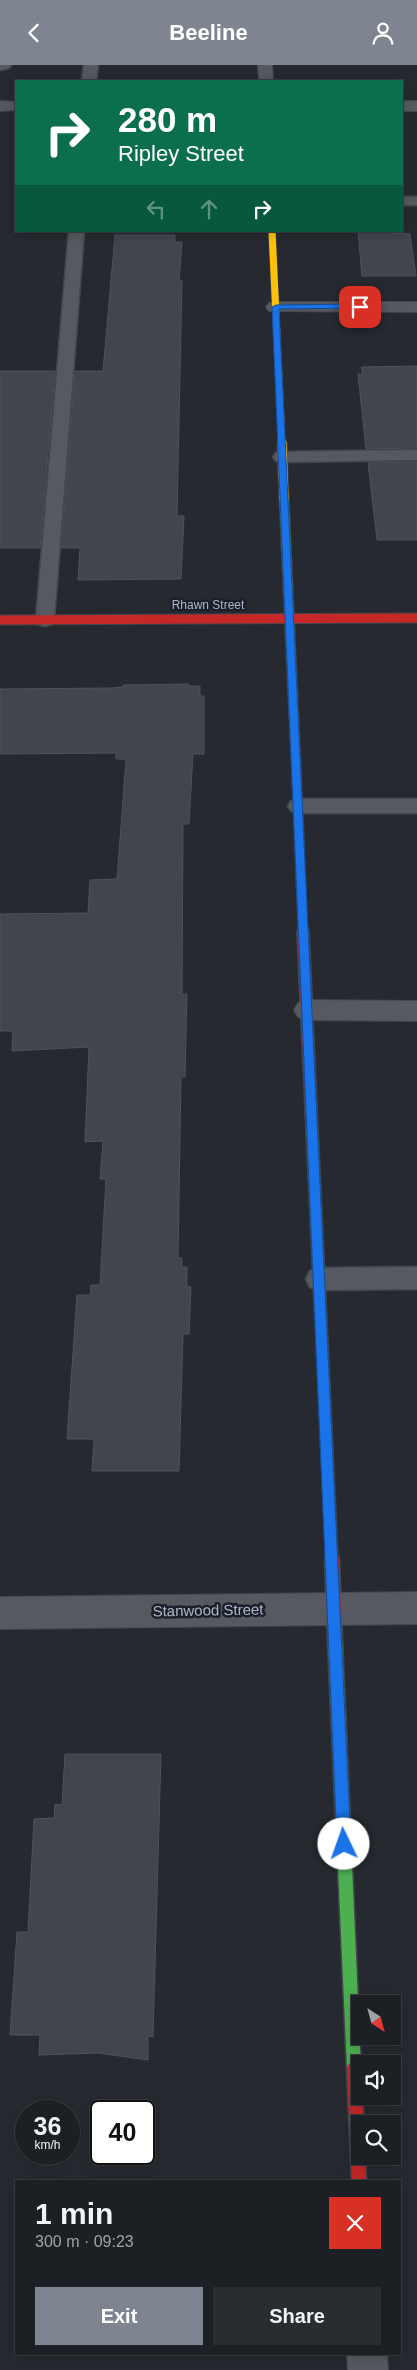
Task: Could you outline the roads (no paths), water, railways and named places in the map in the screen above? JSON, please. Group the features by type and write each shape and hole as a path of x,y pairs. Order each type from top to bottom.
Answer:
{"street":[{"path":"265,65 266,80"},
{"path":"0,106 15,106"},
{"path":"403,106 417,106"},
{"path":"272,232 359,2180"},
{"path":"276,307 417,307"},
{"name":"Rhawn Street","path":"0,620 417,617"},
{"path":"307,1010 417,1011"},
{"name":"Stanwood Street","path":"0,1613 417,1609"},
{"path":"367,2355 368,2370"}],"lane":[{"path":"0,66 4,65"},
{"path":"89,80 91,65"},
{"path":"403,201 417,201"},
{"path":"45,620 77,232"},
{"path":"282,457 417,455"},
{"path":"298,806 417,806"},
{"path":"319,1279 417,1278"}]}
